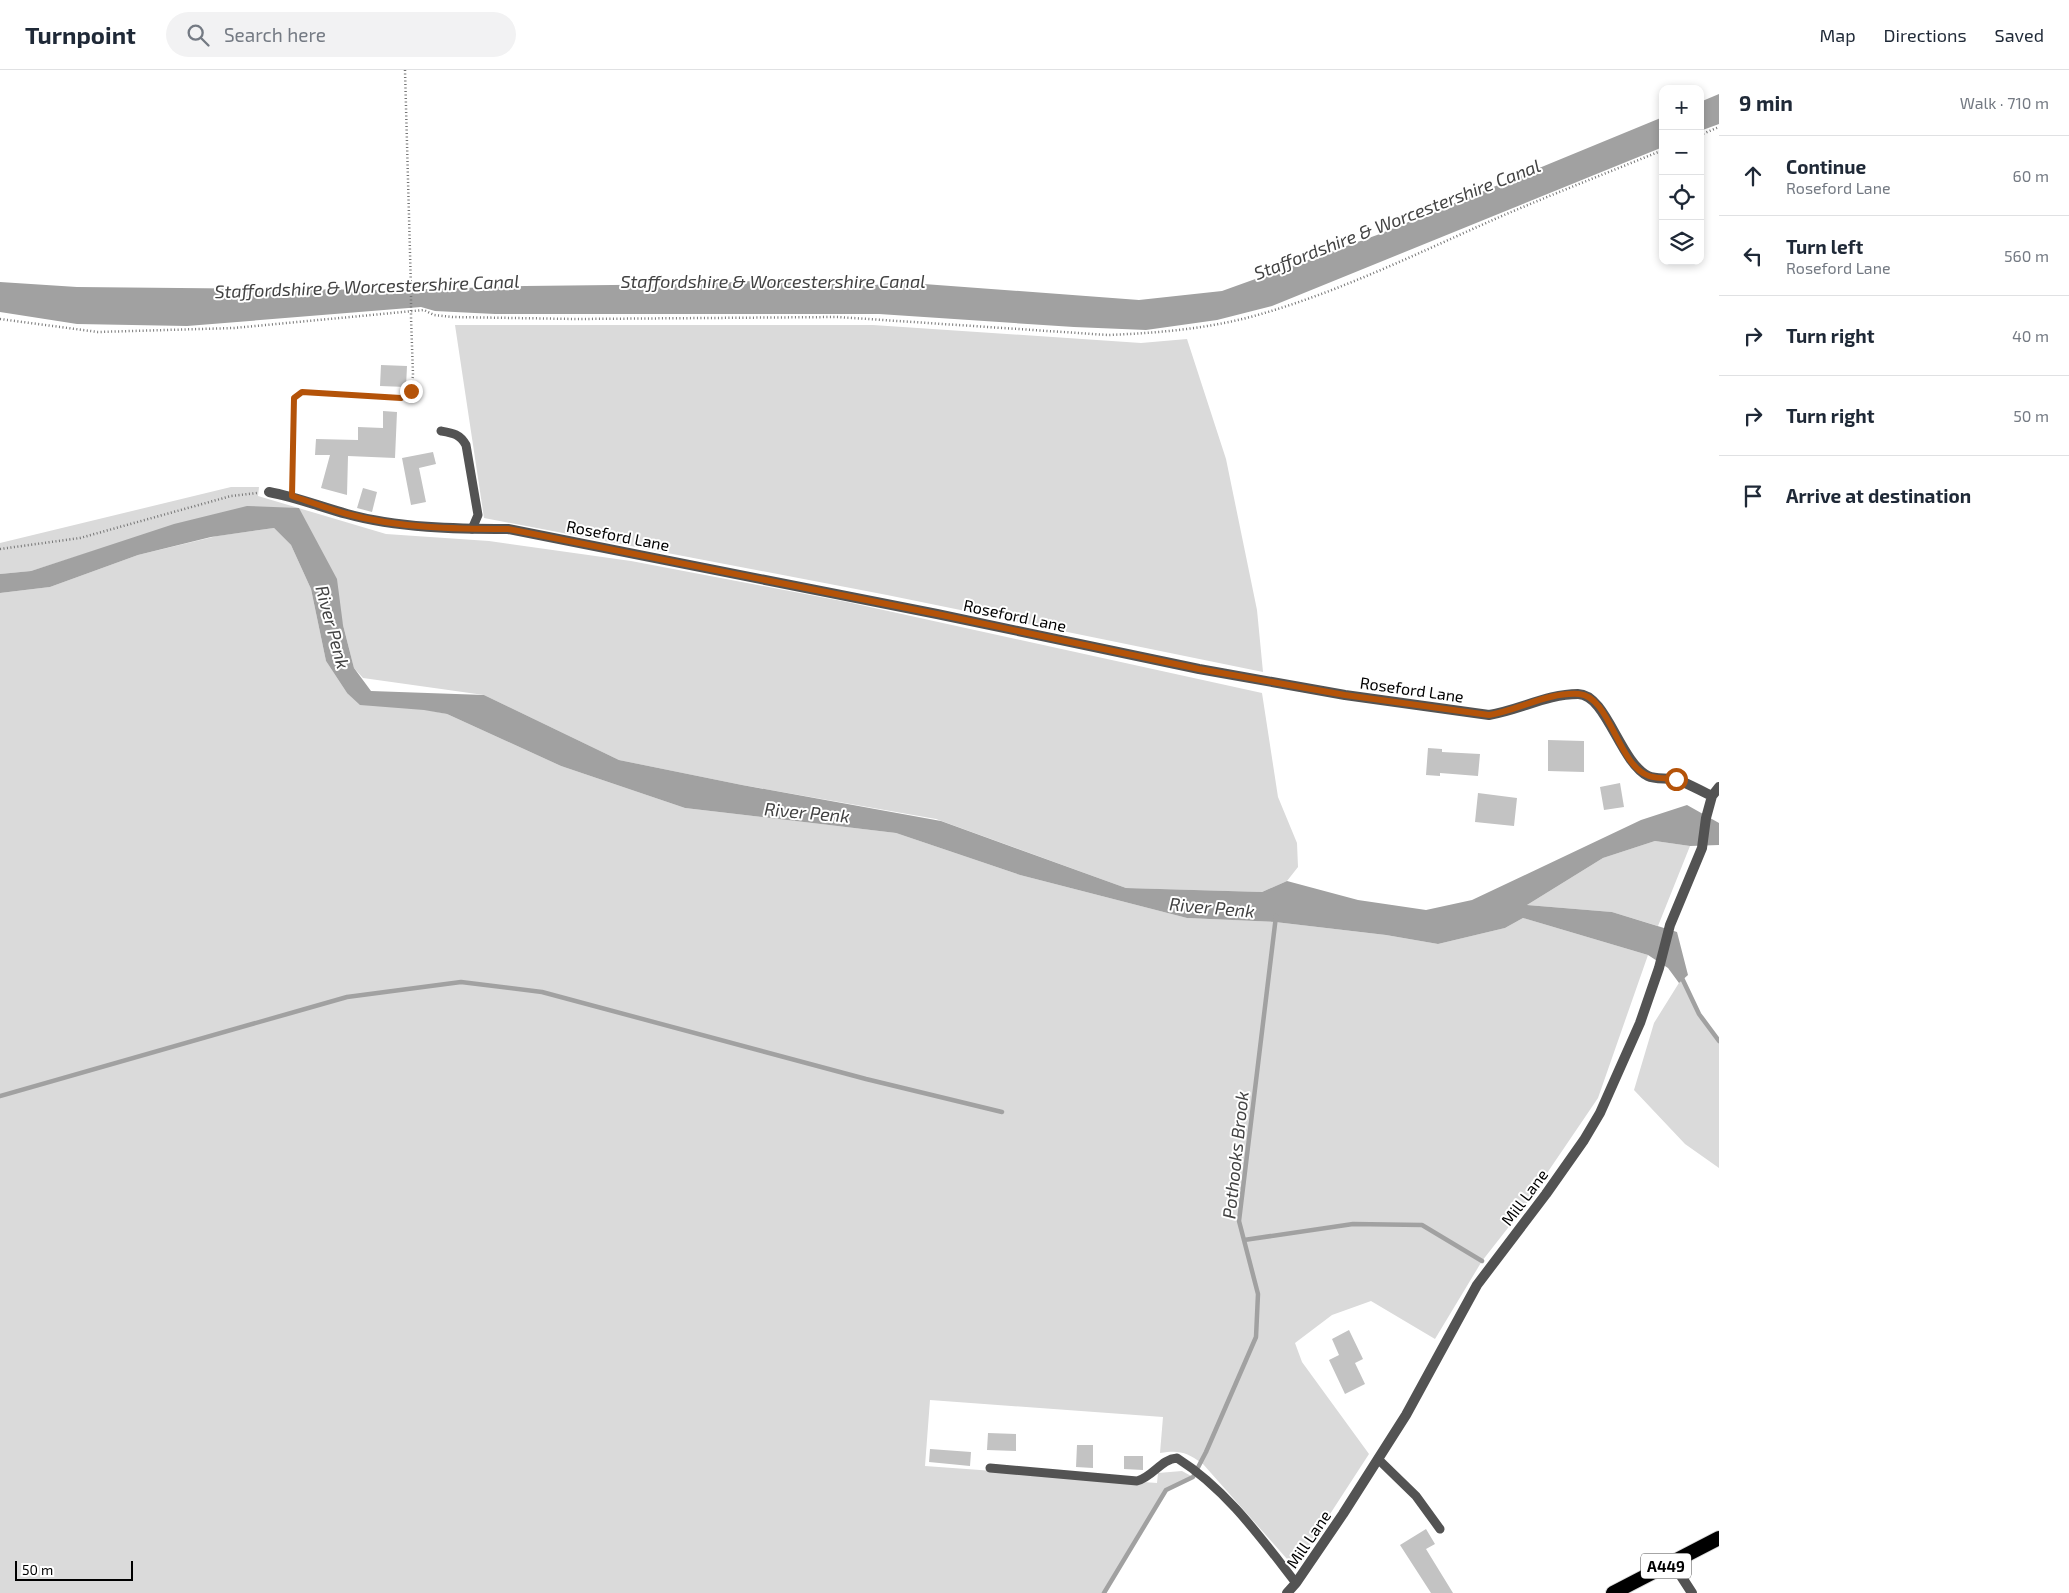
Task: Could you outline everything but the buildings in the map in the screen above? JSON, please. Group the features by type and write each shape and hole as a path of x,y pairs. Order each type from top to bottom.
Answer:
{"highway":[{"name":"A449","path":"1612,1593 1719,1538"}],"street":[{"name":"Roseford Lane","path":"269,492 292,496 348,515 394,523 472,529 508,529 928,612 1199,669 1345,695 1489,715 1510,712 1554,696 1581,694 1598,705 1632,763 1648,776 1676,779 1712,796"},
{"name":"Mill Lane","path":"1287,1593 1296,1583 1406,1416 1476,1285 1546,1194 1584,1140 1600,1113 1640,1023 1659,968 1670,925 1702,848 1706,818 1712,796 1719,788"},
{"path":"1672,1562 1692,1593"}],"lane":[{"path":"441,431 456,434 462,438 466,445 478,515 472,529"},
{"path":"990,1468 1137,1481 1150,1475 1170,1458 1177,1458 1204,1478 1246,1519 1296,1583"},
{"path":"1378,1459 1416,1496 1440,1529"}],"path":[{"path":"292,496 294,398 302,392 401,398 411,391 411,289 405,70"},
{"path":"1704,133 1719,127"},
{"path":"0,319 98,332 234,328 424,310 434,315 452,318 838,317 1108,335 1144,334 1202,327 1252,317 1299,302 1352,283 1498,218 1659,152"},
{"path":"0,549 80,538 231,496 269,492"}],"shaded area":[{"path":"455,325 873,325 1141,343 1187,339 1226,459 1257,610 1263,672 887,595 484,518"},
{"path":"231,487 259,487 258,496 299,508 113,545 31,571 0,574 0,543"},
{"path":"299,508 386,534 489,541 631,561 847,602 1262,693 1278,797 1297,843 1298,867 1287,881 1262,892 1126,888 936,819 742,785 619,760 484,695 363,678 354,668 343,625"},
{"path":"274,528 291,545 311,589 326,661 347,693 447,714 561,766 685,808 896,833 1020,875 1187,918 1275,922 1386,935 1438,944 1505,928 1523,918 1648,955 1598,1098 1522,1210 1482,1261 1435,1339 1371,1301 1332,1315 1295,1343 1302,1362 1369,1454 1295,1568 1203,1464 1183,1453 1160,1453 1163,1417 930,1400 925,1466 1157,1483 1158,1473 1182,1471 1193,1477 1165,1490 1104,1593 0,1593 0,593 50,587 138,555 217,536"},
{"path":"1655,841 1690,846 1658,926 1612,912 1527,905 1603,858"},
{"path":"1682,978 1699,1014 1719,1041 1719,1168 1685,1144 1634,1090 1654,1023"}],"water":[{"path":"1719,94 1719,124 1704,130 1704,100"},
{"name":"Staffordshire & Worcestershire Canal","path":"1659,119 1659,149 1272,306 1217,320 1146,330 879,314 495,314 435,311 421,307 187,326 77,324 0,312 0,282 77,287 398,290 700,284 767,280 868,286 897,282 1139,300 1222,291 1377,235"},
{"name":"River Penk","path":"247,506 299,508 337,579 343,625 354,668 371,691 484,695 619,760 742,785 941,821 1126,888 1262,892 1287,881 1358,900 1426,910 1472,900 1641,820 1687,805 1719,823 1719,845 1690,846 1655,841 1603,858 1527,905 1612,912 1677,932 1688,975 1679,983 1668,968 1648,955 1523,918 1505,928 1438,944 1386,935 1275,922 1187,918 1020,875 896,833 685,808 561,766 447,714 424,710 360,705 347,693 326,661 311,589 291,545 274,528 211,537 138,555 50,587 0,593 0,574 31,571 174,524"}],"waterway":[{"name":"Pothooks Brook","path":"1104,1593 1166,1490 1193,1477 1206,1452 1256,1337 1258,1294 1239,1221 1276,916"},
{"path":"1681,976 1699,1014 1719,1041"},
{"path":"0,1096 347,997 461,982 542,992 866,1079 1002,1112"},
{"path":"1244,1240 1353,1224 1422,1225 1482,1261"}],"route":[{"path":"411,391 401,398 302,392 294,398 292,496 348,515 394,523 472,529 508,529 937,614 1199,669 1345,695 1489,715 1510,712 1554,696 1581,694 1598,705 1632,763 1648,776 1676,779"}]}
